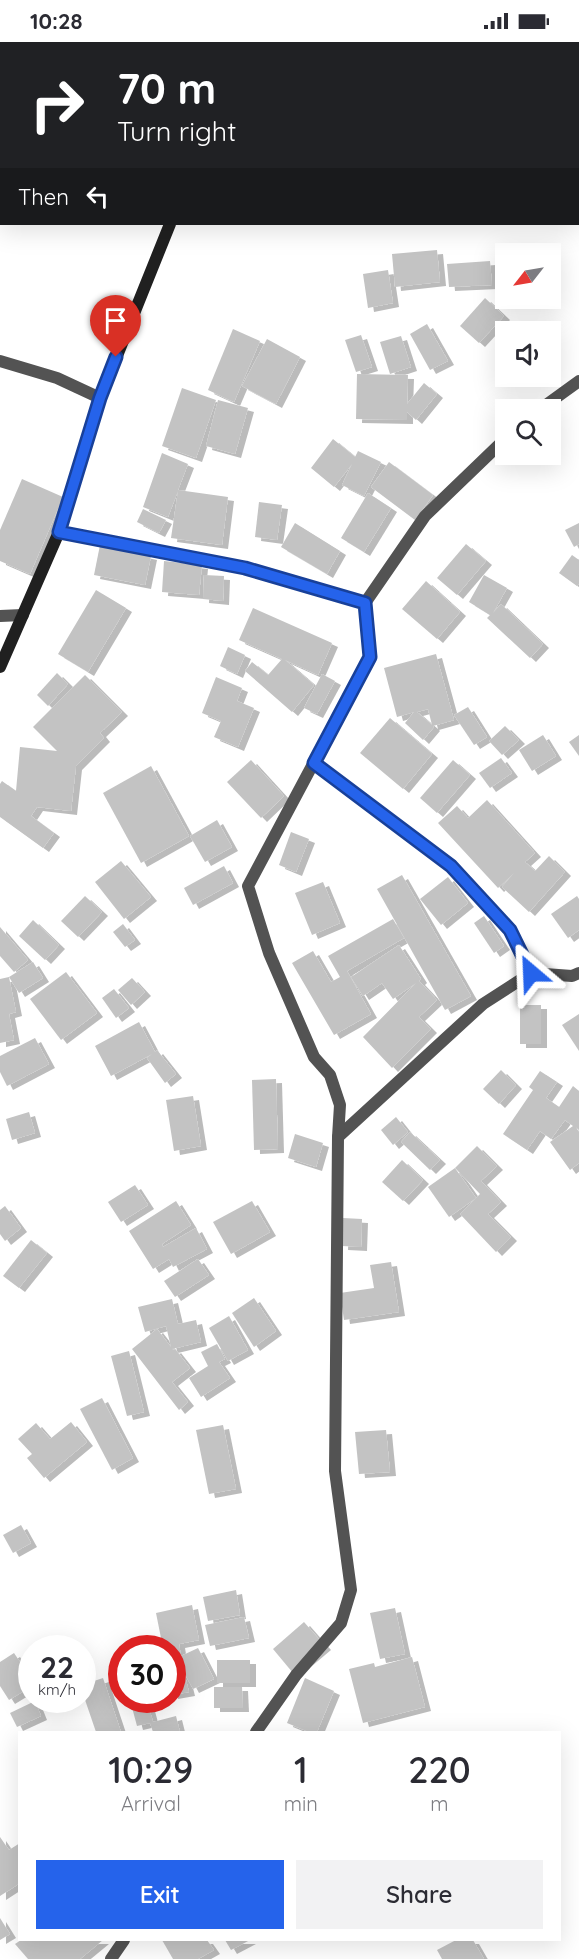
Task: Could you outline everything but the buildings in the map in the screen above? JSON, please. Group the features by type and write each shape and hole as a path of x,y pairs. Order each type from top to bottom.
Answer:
{"main road":[{"path":"0,667 59,532 100,398 170,225"}],"street":[{"path":"0,361 57,378 100,398"},
{"path":"554,399 579,381"},
{"path":"257,1731 296,1675 341,1623 351,1590 335,1471 340,1105 330,1075 314,1057 269,953 248,886 370,657 365,603 425,516 495,449"},
{"path":"59,532 245,568 365,603"},
{"path":"0,616 23,615"},
{"path":"314,763 451,866 510,930 531,973"},
{"path":"338,1137 483,1004 531,973 572,976 579,973"},
{"path":"111,1959 123,1941"}],"route":[{"path":"116,357 100,398 59,532 245,568 365,603 370,657 314,763 451,866 510,930 531,973"}]}
